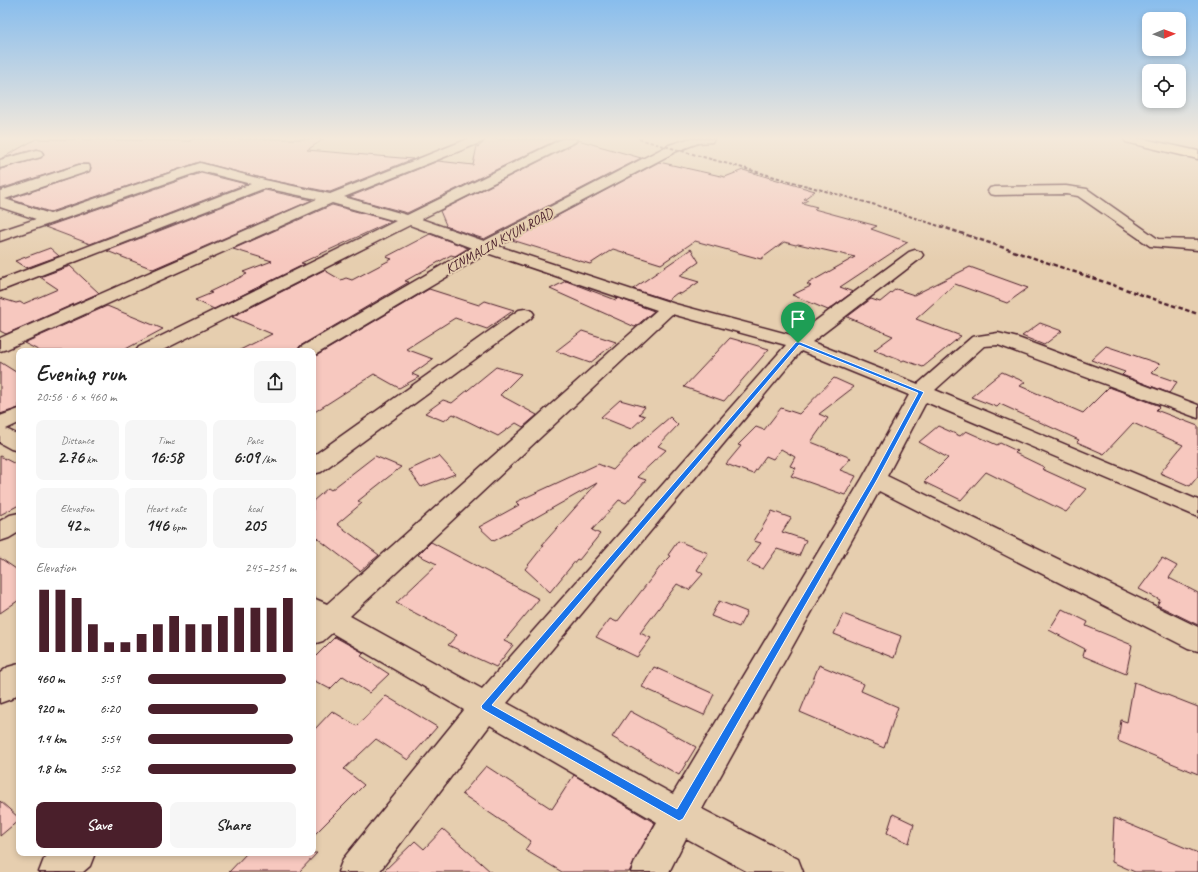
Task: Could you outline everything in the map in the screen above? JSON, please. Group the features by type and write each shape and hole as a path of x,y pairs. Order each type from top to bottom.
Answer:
{"street":[{"path":"0,196 49,180"},
{"path":"0,236 48,218 162,180"},
{"path":"248,180 331,198 409,220 484,247 670,308 798,343 921,392 1198,509"},
{"path":"0,345 331,198 377,180"},
{"path":"152,348 490,180"},
{"name":"KINMALIN KYUN ROAD","path":"313,348 484,247 612,180"},
{"path":"0,286 264,184"},
{"path":"995,191 1066,190 1082,192 1155,243 1198,245"},
{"path":"0,202 48,218"},
{"path":"356,872 486,706 798,343 915,255"},
{"path":"670,308 318,620 486,706 679,816 785,872"},
{"path":"316,465 525,314"},
{"path":"649,872 679,816 874,480 921,392 979,341 998,339 1018,345 1198,412"},
{"path":"0,424 16,416"},
{"path":"0,434 16,442"},
{"path":"874,480 1198,640"},
{"path":"0,532 16,523"},
{"path":"0,690 16,678"},
{"path":"57,872 74,856"}],"building":[{"path":"0,180 29,180 0,189"},
{"path":"66,180 147,180 50,212 10,199"},
{"path":"182,180 228,180 246,184 90,244 45,227"},
{"path":"268,180 361,180 330,192"},
{"path":"392,180 475,180 407,213 349,197"},
{"path":"503,180 599,180 484,239 445,226 446,225 440,211"},
{"path":"626,180 776,180 815,191 804,199 808,200 802,203 817,207 814,209 877,226 871,229 908,242 840,287 853,292 828,310 792,295 811,286 807,284 855,257 784,242 761,259 695,241 661,264 613,249 590,264 512,240"},
{"path":"265,190 312,200 153,269 107,251"},
{"path":"332,205 392,221 301,263 305,264 214,309 195,300 212,293 209,292 247,274 243,272 272,261 233,249"},
{"path":"430,234 468,248 455,256 451,255 405,281 409,282 299,348 244,348 272,334 232,317 324,270 341,280 346,278 352,280 392,259 386,257"},
{"path":"50,248 59,256 26,268 15,261"},
{"path":"691,249 699,262 679,276 699,282 681,294 677,293 668,300 633,289"},
{"path":"70,266 99,293 6,334 0,331 0,298 23,304 58,289 40,277"},
{"path":"970,267 1028,288 1007,303 955,284 916,319 961,336 923,367 904,360 902,361 874,350 893,336 847,317 871,299 880,302 896,289 914,295"},
{"path":"566,281 616,300 618,298 654,311 635,327 550,289"},
{"path":"429,289 479,305 485,301 514,310 487,329 455,318 406,349 433,359 412,374 419,377 399,388 374,374 316,411 316,356"},
{"path":"107,306 163,329 128,348 34,348 24,343"},
{"path":"1040,323 1062,331 1044,345 1022,336"},
{"path":"582,331 616,342 590,363 556,351"},
{"path":"730,338 769,349 724,401 684,387"},
{"path":"1106,346 1160,364 1151,373 1177,382 1169,393 1122,375 1125,372 1091,360"},
{"path":"0,362 16,372 16,409 0,414"},
{"path":"496,367 521,374 500,395 537,415 523,427 516,423 498,436 453,414 444,421 425,413 443,400 452,403"},
{"path":"1002,372 1025,382 1020,386 1083,413 1109,387 1160,406 1156,410 1198,426 1198,476 1190,486 1160,473 1183,445 1133,423 1104,454 1077,442 1079,440 1000,404 997,407 971,397"},
{"path":"834,378 854,387 819,414 828,418 811,442 851,458 840,470 856,476 845,495 791,476 796,468 790,466 795,457 781,449 773,459 766,456 753,474 726,464 741,446 738,445 756,427 764,430 781,408 799,414"},
{"path":"620,400 645,407 639,414 645,416 631,429 601,417"},
{"path":"670,417 678,425 658,446 666,450 637,477 646,480 626,503 619,500 592,530 600,534 550,592 525,569 544,545 542,545 597,483 494,541 479,527 519,505 516,502 598,464 613,470 635,447"},
{"path":"938,426 960,436 966,431 997,445 1000,443 1017,451 1015,453 1044,467 1042,469 1086,489 1066,512 986,472 961,500 924,482 948,458 919,442"},
{"path":"0,456 16,464 16,507 0,515"},
{"path":"375,456 401,467 358,501 362,503 337,524 379,555 360,571 316,537 316,498 328,488 331,490"},
{"path":"439,456 455,474 421,487 409,470"},
{"path":"772,511 791,518 782,532 806,540 799,556 777,549 763,569 747,562 761,543 754,541"},
{"path":"678,541 708,553 697,570 703,574 689,590 677,584 640,633 651,638 637,657 596,637 610,619 617,622 661,566 671,556 668,555"},
{"path":"431,542 539,599 504,641 513,645 496,667 448,645 457,635 396,603 437,564 418,555"},
{"path":"0,558 16,569 16,602 0,613"},
{"path":"1162,558 1177,566 1169,578 1198,593 1198,625 1157,605 1160,600 1139,589"},
{"path":"719,601 747,612 739,627 711,616"},
{"path":"1062,609 1088,622 1086,626 1132,645 1126,674 1083,656 1085,649 1049,630"},
{"path":"843,614 901,636 894,658 834,634"},
{"path":"335,637 364,653 361,656 389,674 369,693 343,676 330,689 316,682 316,656"},
{"path":"819,665 864,684 861,691 898,707 884,748 800,712"},
{"path":"654,667 714,694 704,715 642,687"},
{"path":"1134,682 1198,707 1198,774 1118,741 1121,720 1127,722"},
{"path":"386,696 437,727 408,760 376,739 344,769 364,785 316,833 316,728 332,711 357,726"},
{"path":"630,711 696,747 679,775 612,737"},
{"path":"486,766 552,809 574,775 655,823 629,872 562,872 525,850 531,841 462,794"},
{"path":"0,801 16,815 16,823 0,836"},
{"path":"893,814 914,824 909,843 887,833"},
{"path":"1114,818 1198,853 1198,872 1135,872 1112,862"},
{"path":"443,829 491,872 383,872 415,841 424,849"},
{"path":"244,856 314,856 299,872 229,872"}],"railway":[{"path":"785,180 879,206 942,227"},
{"path":"940,226 1198,314"}],"route":[{"path":"798,343 921,392 874,480 679,816 486,706 798,343"}]}
